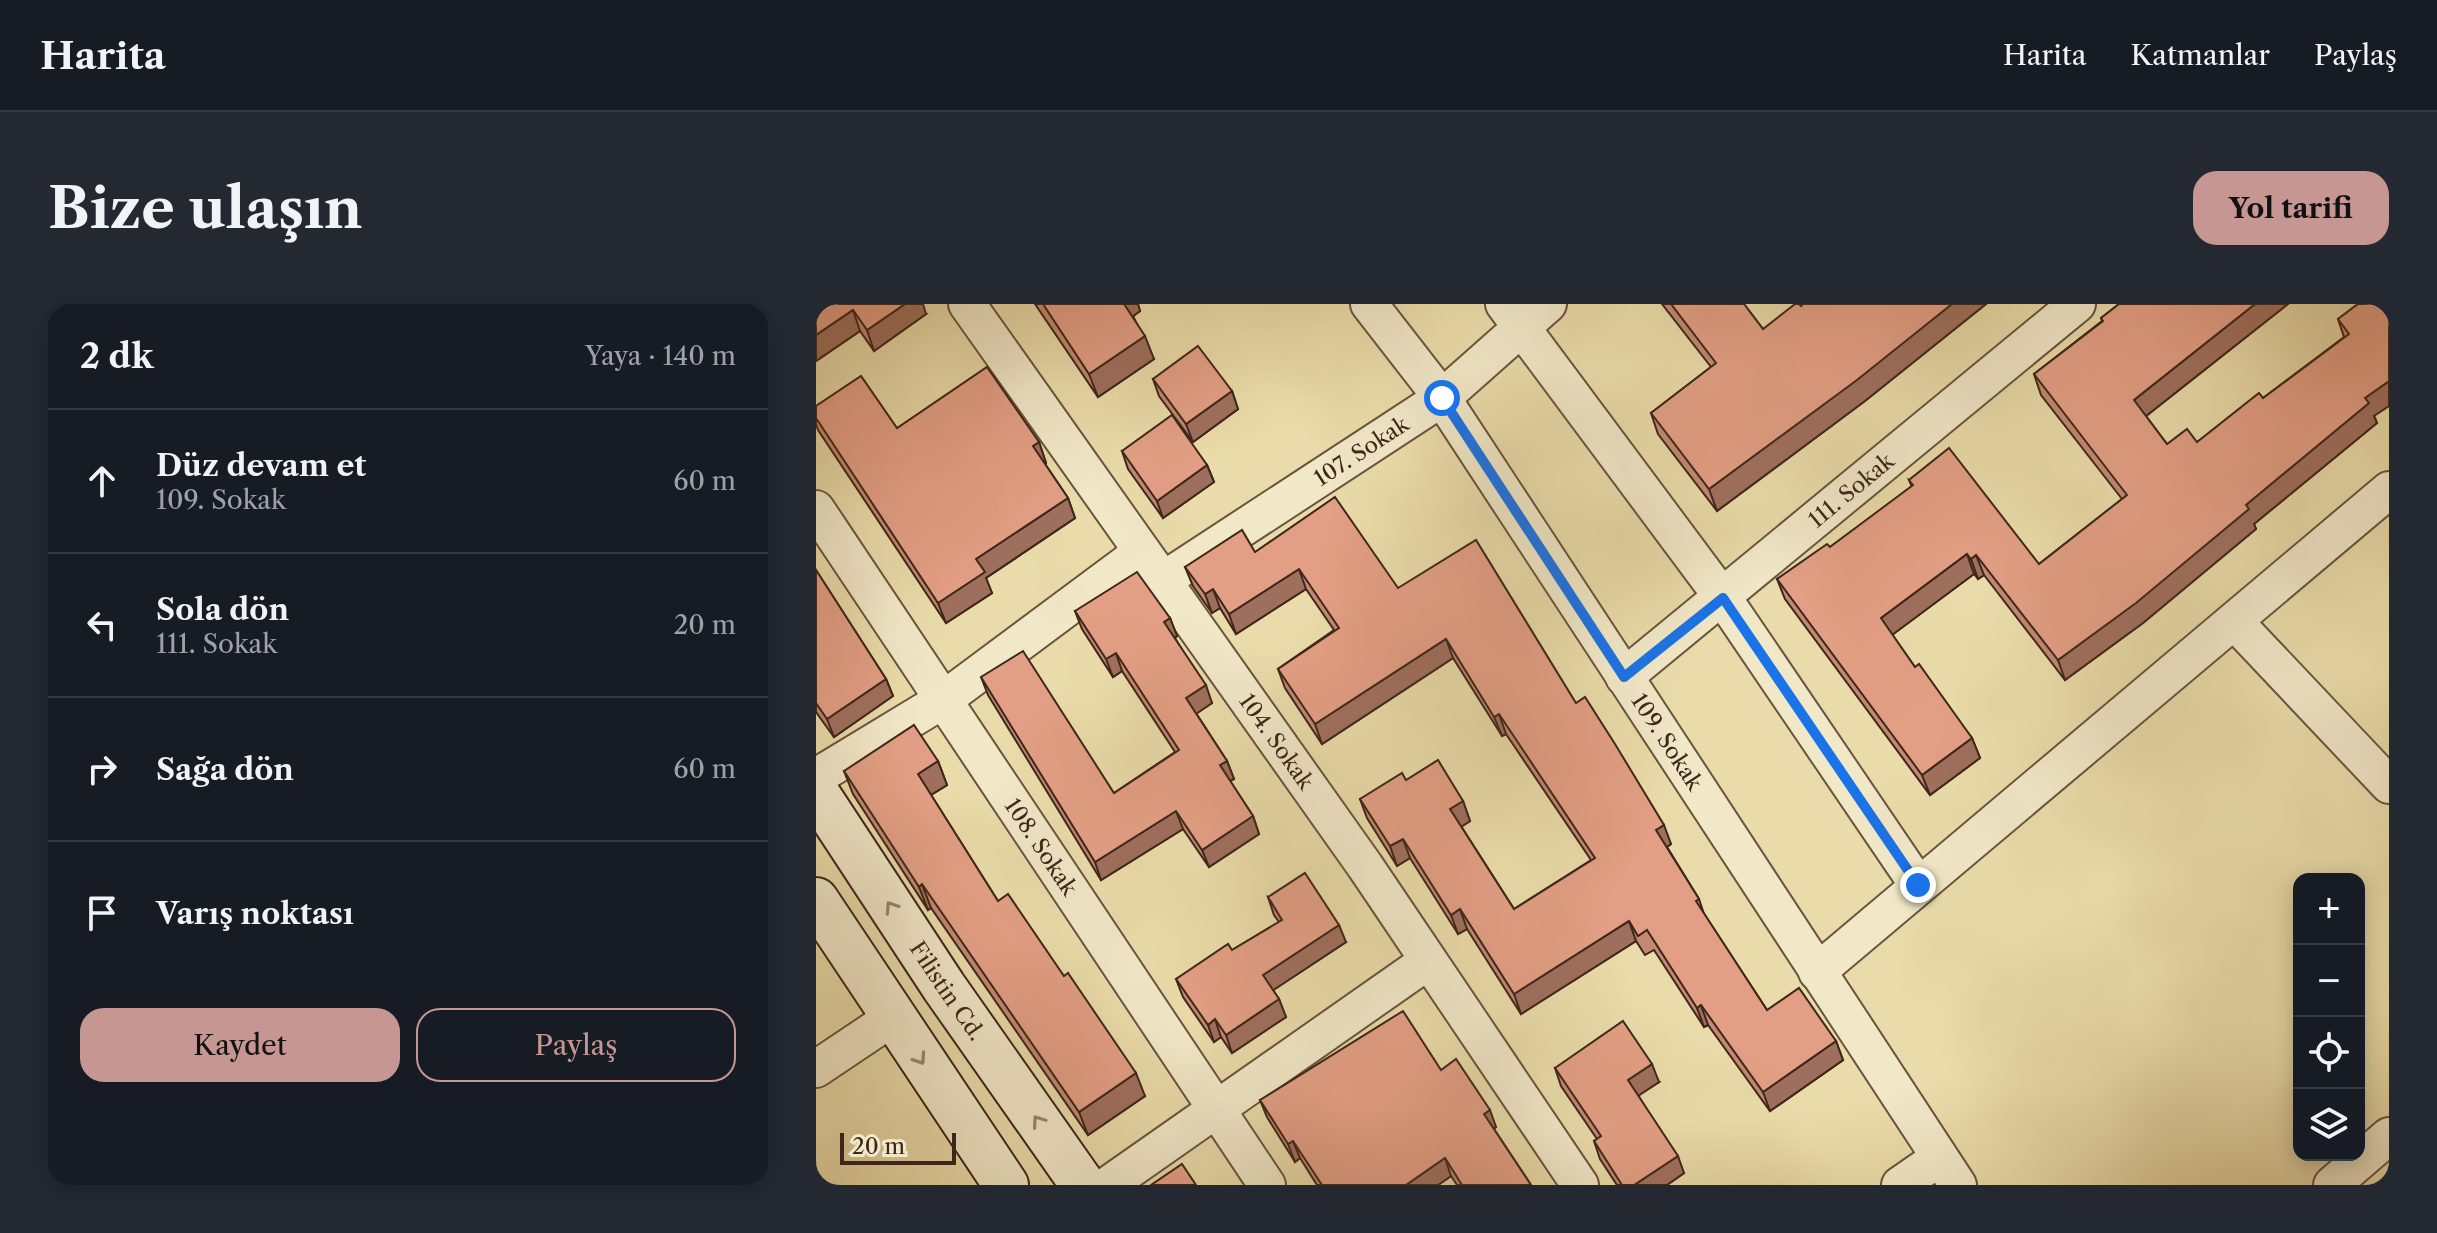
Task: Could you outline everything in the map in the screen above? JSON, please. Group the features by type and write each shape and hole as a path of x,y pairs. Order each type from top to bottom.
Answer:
{"main road":[{"name":"Filistin Cd.","path":"816,792 944,987 1083,1185"},
{"path":"816,900 1006,1185"}],"street":[{"name":"104. Sokak","path":"967,304 1428,961 1580,1185"},
{"name":"109. Sokak","path":"1369,304 1442,398 1948,1172"},
{"name":"111. Sokak","path":"1624,677 2077,304"},
{"name":"107. Sokak","path":"816,777 1152,567 1442,398 1525,311"},
{"path":"1525,311 1918,885"},
{"path":"1817,972 2389,490"},
{"name":"108. Sokak","path":"816,509 1267,1185"},
{"path":"2234,621 2389,785"},
{"path":"1108,1185 1428,961"},
{"path":"816,1069 892,1018"},
{"path":"2332,1185 2389,1136"},
{"path":"1900,1185 1948,1172"}],"building":[{"path":"816,304 905,304 867,330 853,310 816,335"},
{"path":"1043,304 1124,304 1145,336 1089,374"},
{"path":"1671,304 1744,304 1763,329 1795,304 1952,304 1857,380 1709,489 1651,413 1716,363"},
{"path":"2119,304 2255,304 2134,400 2167,444 2187,429 2197,442 2259,393 2263,398 2349,334 2338,319 2358,304 2389,304 2389,381 2365,398 2369,403 2246,505 2249,509 2136,603 2058,660 1976,555 1971,559 1967,554 1881,618 1915,667 1919,664 1972,738 1922,775 1777,579 1827,544 1830,547 1913,485 1909,480 1949,448 2039,564 2127,495 2034,374 2103,321 2101,318"},
{"path":"1198,346 1232,391 1186,424 1153,379"},
{"path":"987,367 1039,442 1033,446 1068,498 976,559 985,572 938,603 816,418 816,406 861,376 897,428"},
{"path":"1172,415 1207,465 1157,501 1122,451"},
{"path":"1335,497 1398,588 1476,540 1576,703 1585,697 1615,744 1664,825 1656,830 1699,899 1696,901 1767,1010 1799,988 1836,1041 1763,1092 1701,1005 1697,1008 1647,930 1638,936 1629,921 1514,994 1460,909 1451,915 1403,839 1390,846 1360,799 1402,773 1406,780 1438,760 1463,801 1450,809 1514,909 1595,858 1499,714 1494,717 1446,639 1315,724 1278,669 1339,628 1299,569 1229,614 1213,589 1205,594 1185,567 1242,530 1255,552"},
{"path":"816,570 886,679 827,719 816,703"},
{"path":"1137,572 1170,618 1164,622 1206,685 1186,698 1227,761 1220,765 1253,816 1202,850 1176,811 1095,862 981,677 1023,651 1114,793 1179,750 1116,653 1106,659 1075,611"},
{"path":"914,725 938,761 918,774 998,901 1008,894 1064,976 1068,973 1136,1073 1079,1112 922,884 919,887 844,771"},
{"path":"1305,873 1339,925 1263,975 1279,999 1226,1035 1215,1019 1208,1025 1176,979 1228,944 1232,950 1282,920 1268,897"},
{"path":"1403,1011 1441,1070 1456,1059 1490,1110 1484,1114 1531,1185 1462,1185 1445,1158 1406,1185 1322,1185 1293,1141 1288,1144 1260,1100"},
{"path":"1623,1021 1652,1064 1628,1080 1678,1156 1634,1185 1622,1185 1594,1141 1601,1136 1555,1068"},
{"path":"1182,1164 1196,1185 1151,1185"}],"route":[{"path":"1442,398 1624,677 1723,598 1918,885"}]}
